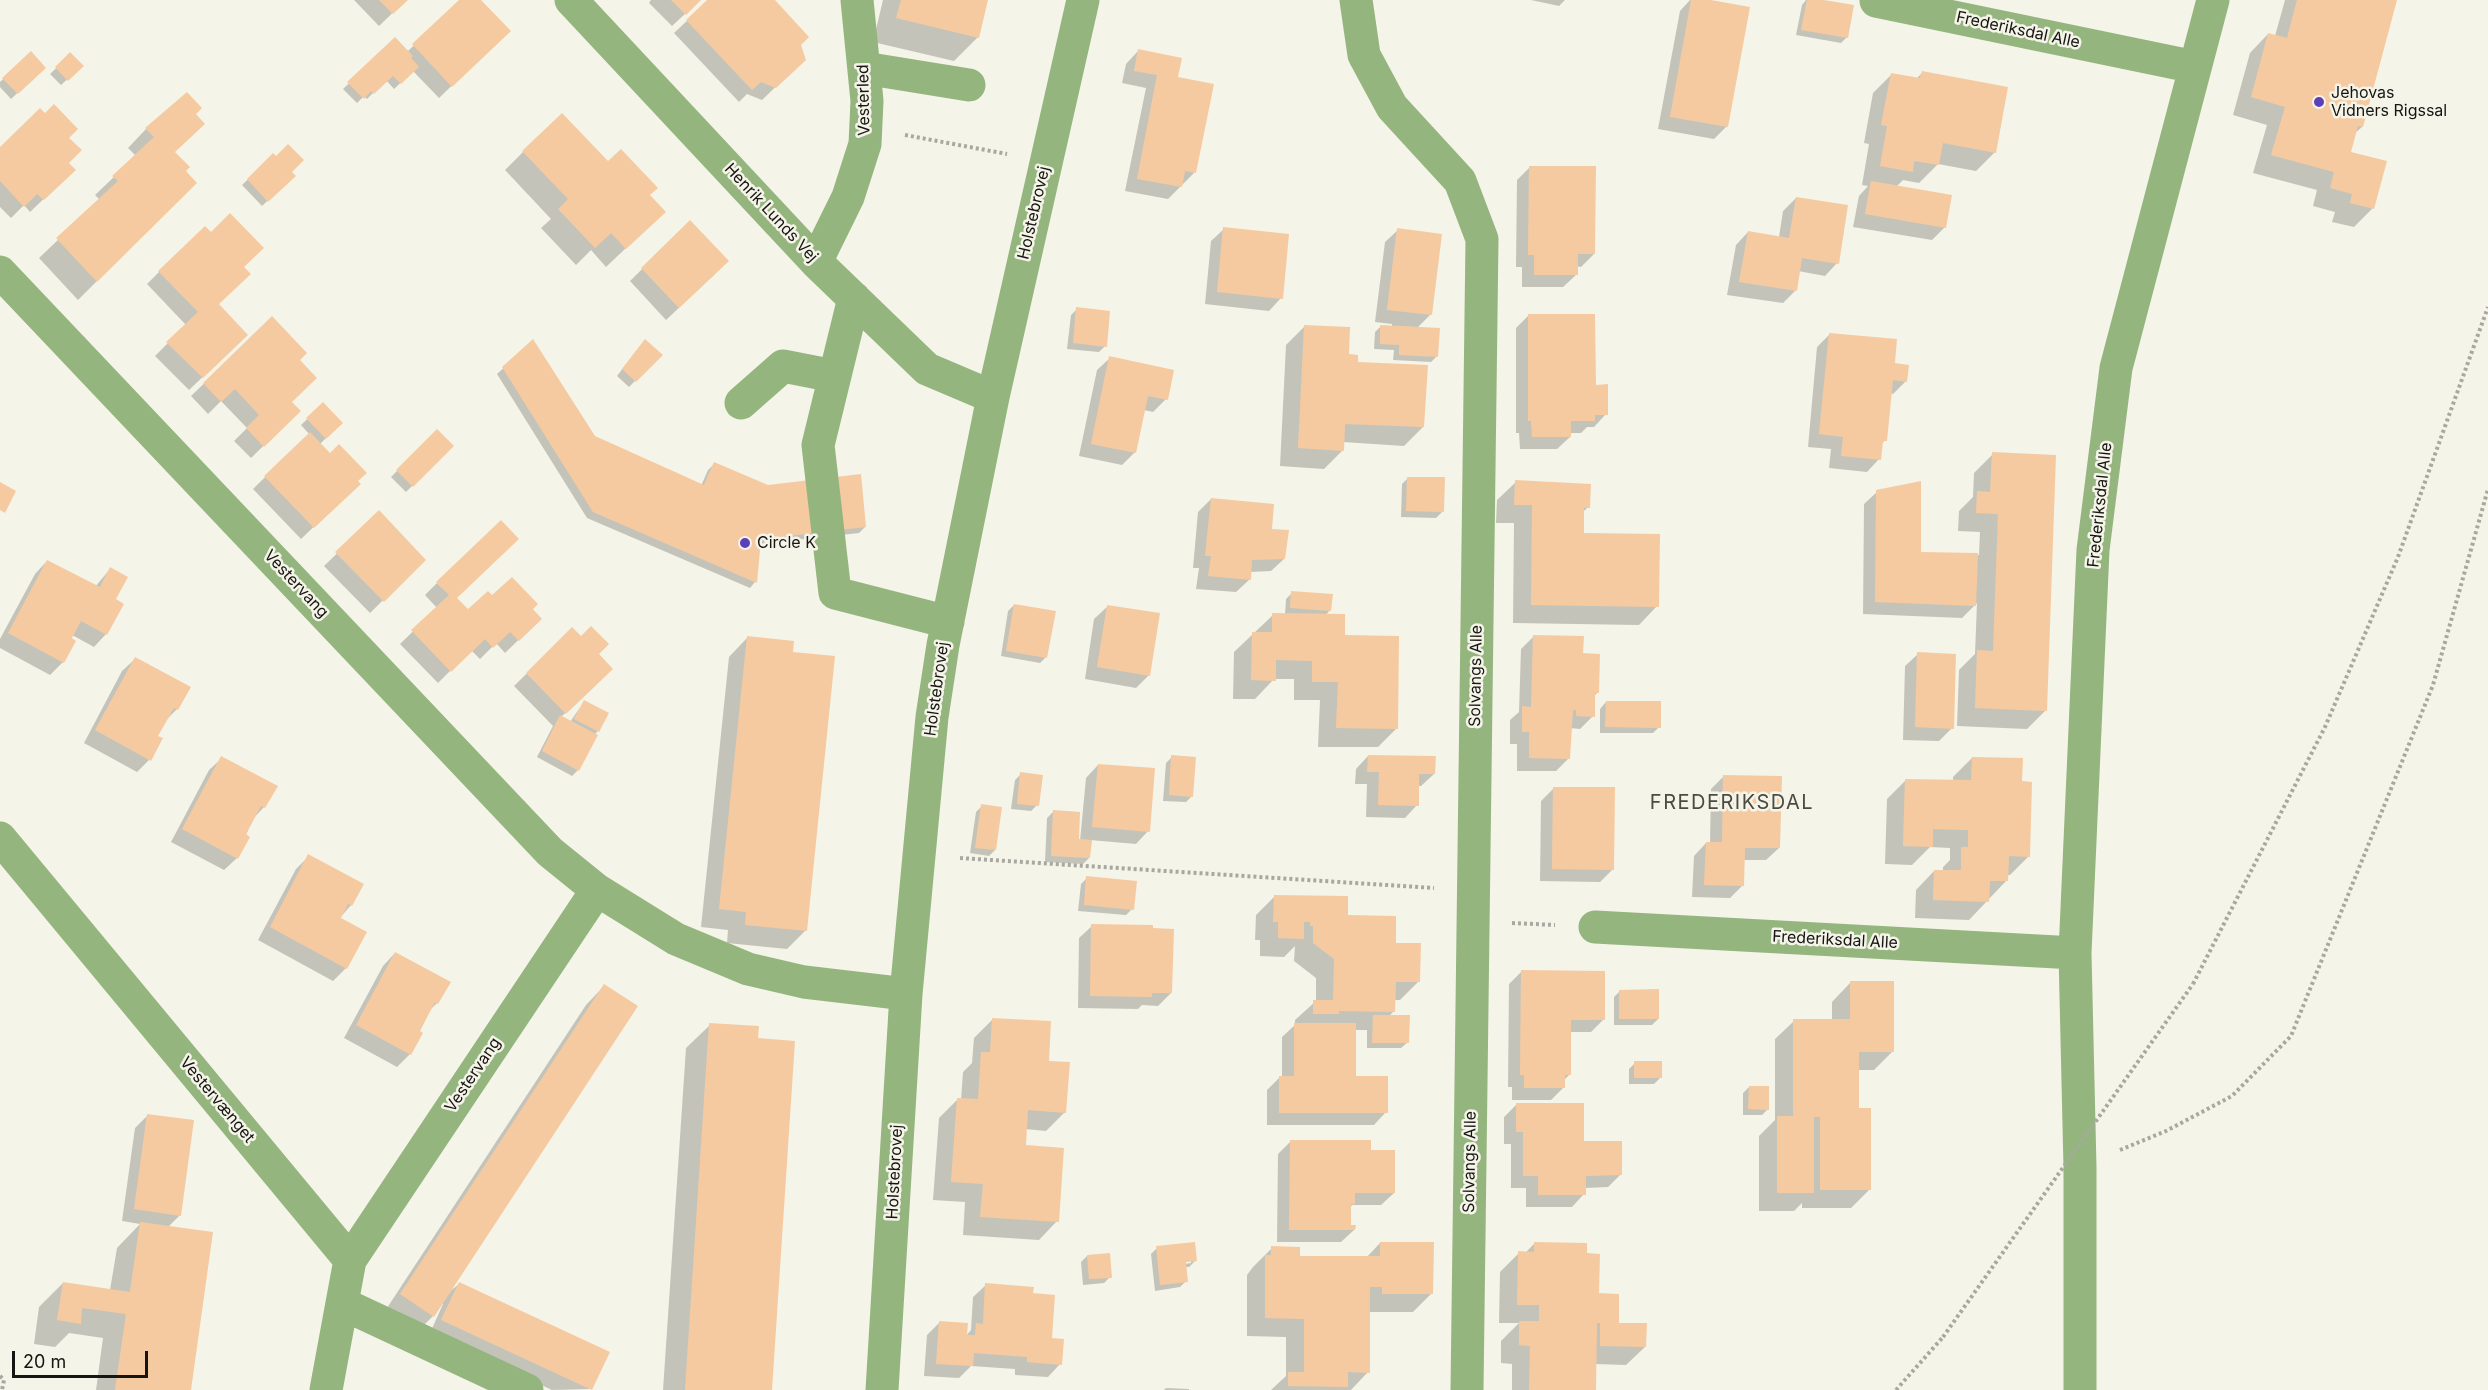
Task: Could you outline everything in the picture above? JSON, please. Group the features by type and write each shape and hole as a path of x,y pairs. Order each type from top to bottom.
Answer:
{"street":[{"name":"Henrik Lunds Vej","path":"571,0 816,262 927,369 993,397"},
{"name":"Vesterled","path":"816,262 848,197 865,144 867,101 857,0"},
{"name":"Holstebrovej","path":"882,1390 906,994 932,717 948,622 993,397 1083,0"},
{"name":"Solvangs Alle","path":"1356,0 1364,55 1392,107 1460,181 1482,239 1467,1390"},
{"name":"Frederiksdal Alle","path":"2080,1390 2080,1168 2075,952 2093,550 2116,368 2213,0"},
{"name":"Frederiksdal Alle","path":"1876,1 2195,67"},
{"path":"864,68 969,85"},
{"name":"Vestervang","path":"0,272 550,852 597,890 676,939 748,969 804,982 906,994"},
{"path":"854,298 818,445 834,593 948,622"},
{"path":"741,403 783,366 834,376"},
{"name":"Vestervænget","path":"0,838 350,1260"},
{"name":"Vestervang","path":"350,1260 597,890"},
{"name":"Frederiksdal Alle","path":"1595,927 2075,952"},
{"path":"326,1390 350,1260"},
{"path":"343,1304 527,1390"}],"path":[{"path":"866,128 1046,162"},
{"path":"1896,1390 1943,1336 2193,984 2330,717 2398,557 2488,307"},
{"path":"2080,1168 2166,1131 2232,1096 2291,1036 2433,685 2488,489"},
{"path":"918,854 1474,906 1595,927"},
{"path":"0,1376 4,1380 2,1390"}],"building":[{"path":"379,0 408,0 393,14"},
{"path":"459,0 481,0 511,31 452,87 412,44"},
{"path":"671,0 701,0 686,15"},
{"path":"707,0 775,0 809,37 801,45 806,60 776,88 761,82 752,90 686,20"},
{"path":"901,0 988,0 979,38 896,18"},
{"path":"1691,0 1711,0 1750,7 1728,127 1670,117"},
{"path":"1807,0 1854,5 1848,38 1801,30"},
{"name":"Jehovas Vidners Rigssal","path":"2297,0 2397,0 2363,127 2358,126 2351,152 2387,161 2374,209 2350,203 2352,194 2330,188 2334,172 2271,155 2285,107 2251,97 2268,33 2287,38"},
{"path":"395,37 413,56 411,58 419,67 401,84 393,76 374,94 371,91 364,99 347,82"},
{"path":"1138,49 1182,58 1178,77 1214,84 1196,173 1185,171 1182,187 1137,179 1157,75 1134,71"},
{"path":"31,51 46,68 18,94 2,78"},
{"path":"70,52 84,66 68,81 55,67"},
{"path":"1922,71 2008,87 1996,153 1943,143 1939,165 1914,161 1913,172 1880,166 1887,126 1881,125 1891,73 1920,78"},
{"path":"187,92 202,108 196,114 205,124 175,152 190,167 186,171 197,183 97,282 56,238 118,181 112,176 154,137 145,128"},
{"path":"54,104 78,129 69,138 82,150 69,163 76,170 44,200 37,194 24,207 0,181 0,147 40,108 45,113"},
{"path":"562,113 608,161 621,149 658,188 650,195 666,212 626,249 611,233 595,248 558,209 568,199 522,151"},
{"path":"288,144 304,160 292,172 296,176 268,202 247,179 273,153 276,156"},
{"path":"1529,166 1596,166 1595,254 1578,254 1578,275 1534,275 1534,255 1528,255"},
{"path":"1871,181 1952,195 1946,228 1865,214"},
{"path":"1796,197 1848,205 1839,264 1802,258 1797,291 1739,282 1748,231 1789,238"},
{"path":"230,213 264,248 244,267 251,274 219,304 248,335 203,378 166,342 198,312 158,271 205,226 211,232"},
{"path":"690,220 729,261 679,308 641,268"},
{"path":"1223,227 1289,234 1283,299 1217,292"},
{"path":"1397,228 1442,234 1432,315 1387,310"},
{"path":"1076,307 1110,311 1107,347 1073,343"},
{"path":"1528,314 1595,314 1596,385 1608,384 1608,415 1595,415 1595,421 1571,421 1571,437 1532,437 1531,421 1528,421"},
{"path":"272,316 307,353 300,360 317,378 292,402 301,411 264,447 246,428 259,415 235,389 221,402 203,383"},
{"path":"1304,325 1350,327 1349,354 1358,355 1358,362 1428,365 1424,427 1345,424 1344,451 1298,448"},
{"path":"1380,325 1440,328 1438,357 1399,355 1399,345 1380,344"},
{"path":"1829,333 1897,339 1895,363 1909,365 1907,382 1893,380 1887,441 1883,441 1881,460 1841,456 1843,437 1819,434"},
{"path":"533,339 595,436 704,485 714,462 768,485 861,474 866,527 761,539 757,583 593,512 502,367"},
{"path":"645,339 663,355 636,382 622,369"},
{"path":"1109,356 1174,370 1168,400 1148,396 1136,453 1091,444"},
{"path":"323,402 343,423 326,439 306,418"},
{"path":"437,429 454,446 413,487 396,470"},
{"path":"310,432 330,453 339,444 367,473 358,481 361,484 314,528 264,476"},
{"path":"1992,452 2056,455 2047,711 1975,708 1977,650 1993,651 1998,514 1976,513 1977,491 1990,492"},
{"path":"1407,477 1445,477 1444,512 1406,511"},
{"path":"1515,480 1591,484 1590,508 1584,508 1584,533 1660,534 1659,607 1531,605 1532,505 1514,505"},
{"path":"1921,481 1921,552 1978,553 1976,606 1875,602 1876,490"},
{"path":"0,482 16,491 5,513 0,510"},
{"path":"1211,498 1274,504 1272,529 1289,530 1285,559 1252,560 1251,580 1208,576 1211,556 1205,556"},
{"path":"379,510 426,560 384,602 335,552"},
{"path":"501,520 519,539 457,598 468,609 488,591 492,595 512,577 538,604 533,609 542,619 519,641 510,632 493,648 485,639 451,672 411,630 449,595 436,582"},
{"path":"47,560 100,587 110,567 128,577 116,599 124,604 107,635 81,621 72,638 76,641 64,663 8,633"},
{"path":"1291,591 1333,594 1331,611 1290,608"},
{"path":"1014,604 1056,611 1047,658 1006,651"},
{"path":"1107,605 1160,613 1150,676 1097,667"},
{"path":"1272,613 1345,614 1345,635 1399,636 1398,729 1336,728 1338,682 1312,682 1312,661 1276,660 1276,681 1251,680 1252,632 1272,632"},
{"path":"591,626 609,644 599,654 613,669 566,714 526,673 572,627 581,636"},
{"path":"1533,635 1584,636 1583,653 1600,654 1599,693 1595,693 1595,717 1576,716 1576,710 1573,710 1570,759 1529,758 1529,732 1522,732 1522,706 1531,707"},
{"path":"747,636 794,641 793,652 835,656 807,931 745,925 746,912 719,909"},
{"path":"1917,652 1956,654 1954,729 1915,727"},
{"path":"135,657 191,687 178,710 174,708 158,736 163,738 151,761 95,730"},
{"path":"584,700 609,713 599,732 574,719"},
{"path":"1606,701 1661,701 1661,728 1605,727"},
{"path":"560,715 598,735 579,771 542,751"},
{"path":"1171,755 1196,757 1193,797 1169,795"},
{"path":"1368,755 1436,756 1435,774 1419,774 1419,806 1378,805 1379,772 1367,772"},
{"path":"221,756 278,786 265,808 261,806 246,834 250,837 238,859 182,829"},
{"path":"1972,757 2023,758 2022,781 2032,782 2030,857 2009,856 2008,881 1990,881 1989,902 1933,900 1934,870 1961,870 1961,847 1968,847 1968,830 1933,829 1933,847 1903,846 1905,779 1971,780"},
{"path":"1098,764 1155,768 1150,832 1092,827"},
{"path":"1020,772 1043,775 1039,806 1017,804"},
{"path":"1723,775 1782,776 1780,848 1745,848 1744,886 1704,885 1706,842 1722,842"},
{"path":"1553,787 1615,787 1614,870 1552,869"},
{"path":"981,804 1002,807 996,850 975,848"},
{"path":"1053,810 1080,812 1079,839 1092,840 1090,858 1051,856"},
{"path":"308,854 364,884 352,906 348,904 341,918 367,932 347,969 270,927"},
{"path":"1086,876 1137,881 1134,910 1084,905"},
{"path":"1274,895 1348,896 1348,915 1396,916 1396,943 1421,943 1420,982 1396,982 1395,1012 1339,1011 1339,1014 1313,1014 1313,1000 1333,1000 1334,959 1313,943 1313,926 1310,926 1310,922 1304,922 1304,939 1278,938 1278,922 1273,922"},
{"path":"1091,924 1153,925 1153,928 1174,929 1172,993 1152,993 1152,997 1090,996"},
{"path":"395,952 451,982 438,1004 435,1002 420,1031 423,1033 411,1055 356,1025"},
{"path":"1521,970 1605,971 1605,1020 1571,1020 1571,1075 1565,1075 1565,1088 1524,1088 1524,1075 1520,1075"},
{"path":"1850,981 1894,981 1894,1052 1859,1052 1859,1108 1871,1108 1871,1190 1820,1190 1820,1117 1814,1117 1814,1193 1777,1193 1777,1116 1793,1116 1793,1019 1850,1019"},
{"path":"604,984 638,1006 434,1317 400,1294"},
{"path":"1659,989 1659,1019 1619,1019 1619,990"},
{"path":"1373,1015 1410,1015 1409,1043 1372,1043"},
{"path":"992,1018 1051,1021 1049,1061 1070,1062 1066,1113 1028,1110 1026,1145 1064,1148 1059,1222 980,1217 983,1184 951,1182 957,1098 978,1099 981,1052 990,1052"},
{"path":"709,1023 759,1026 758,1038 795,1041 772,1390 685,1390"},
{"path":"1294,1023 1356,1023 1356,1076 1388,1076 1388,1113 1279,1113 1279,1076 1294,1076"},
{"path":"1634,1061 1662,1061 1662,1078 1634,1078"},
{"path":"1749,1086 1769,1086 1769,1110 1748,1109"},
{"path":"1516,1103 1584,1103 1584,1141 1622,1141 1622,1175 1586,1176 1586,1195 1538,1195 1538,1176 1523,1176 1523,1132 1516,1132"},
{"path":"147,1114 194,1120 181,1216 134,1209"},
{"path":"1290,1140 1371,1140 1371,1150 1395,1150 1395,1193 1355,1193 1355,1204 1351,1204 1351,1225 1356,1225 1355,1230 1289,1230"},
{"path":"140,1222 213,1232 191,1390 115,1390 126,1314 82,1308 81,1324 57,1320 63,1282 130,1292"},
{"path":"1195,1242 1197,1261 1186,1262 1188,1282 1160,1285 1156,1246"},
{"path":"1380,1242 1434,1242 1433,1294 1382,1294 1382,1287 1370,1287 1370,1373 1348,1372 1348,1387 1288,1386 1288,1372 1304,1372 1304,1319 1265,1318 1265,1255 1271,1255 1271,1246 1300,1247 1300,1256 1380,1256"},
{"path":"1534,1242 1587,1243 1587,1253 1600,1254 1599,1293 1619,1294 1619,1323 1647,1323 1646,1347 1600,1346 1600,1323 1597,1323 1596,1390 1529,1390 1530,1346 1519,1345 1519,1321 1539,1321 1539,1305 1517,1305 1518,1251 1534,1252"},
{"path":"1110,1253 1112,1278 1089,1279 1087,1255"},
{"path":"459,1282 610,1352 592,1390 441,1320"},
{"path":"985,1283 1034,1287 1033,1293 1055,1295 1052,1338 1064,1339 1062,1365 1027,1362 1027,1357 974,1353 973,1366 936,1364 939,1321 968,1323 967,1335 975,1335 976,1323 983,1324"}],"place":[{"name":"Jehovas Vidners Rigssal","path":"2319,102"},
{"name":"Circle K","path":"745,543"}],"district":[{"name":"FREDERIKSDAL","path":"1732,803"}]}
